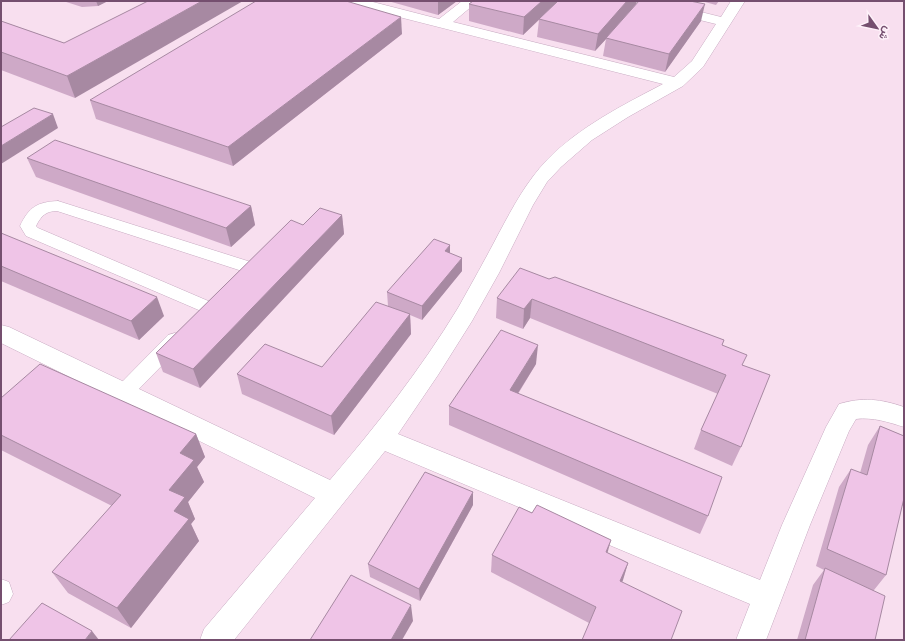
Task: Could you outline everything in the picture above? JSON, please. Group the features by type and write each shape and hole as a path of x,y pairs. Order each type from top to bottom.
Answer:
{"street":[{"path":"353,1 676,83"},
{"path":"441,24 471,1"},
{"path":"640,1 726,22"},
{"path":"215,640 381,438 438,359 474,299 522,208 540,178 561,156 588,136 617,117 676,83 698,64 738,1"},
{"path":"1,333 57,372 124,392 335,495"},
{"path":"751,640 767,597 838,427 848,411 856,408 867,408 882,410 904,417"},
{"path":"381,438 767,597"}],"lane":[{"path":"124,392 202,313 32,232 28,226 32,217 39,209 47,206 58,206 252,262 232,282"}],"shaded area":[{"path":"1,1 904,1 904,640 1,640"}],"building":[{"path":"148,1 202,1 67,76 1,52 1,21 64,43"},
{"path":"256,1 346,1 401,17 228,147 90,100"},
{"path":"473,1 542,1 524,17 469,4"},
{"path":"558,1 627,1 598,34 539,19"},
{"path":"639,1 690,1 705,4 669,54 606,38"},
{"path":"34,108 53,114 1,146 1,127"},
{"path":"55,140 251,206 226,228 27,158"},
{"path":"320,208 342,215 193,369 156,353 291,220 303,225"},
{"path":"1,233 157,297 131,321 1,266"},
{"path":"434,239 450,245 445,251 462,258 422,306 387,292"},
{"path":"520,268 549,279 555,277 724,340 722,345 747,355 742,365 770,375 741,447 701,430 726,375 532,299 524,309 497,298"},
{"path":"376,302 410,314 331,416 237,374 265,344 322,367"},
{"path":"501,330 538,345 510,390 722,477 708,516 449,406"},
{"path":"40,364 196,434 180,453 194,460 169,490 185,497 174,511 189,519 117,608 52,572 121,495 1,435 1,398"},
{"path":"880,426 904,436 904,498 886,575 827,549 851,469 867,475"},
{"path":"425,472 473,492 419,589 368,564"},
{"path":"537,505 611,540 606,552 628,563 620,581 682,611 671,640 582,640 596,607 492,555 519,507 532,513"},
{"path":"825,568 885,596 875,640 805,640"},
{"path":"351,575 411,605 391,640 310,640"},
{"path":"42,603 92,631 85,640 9,640"}]}
